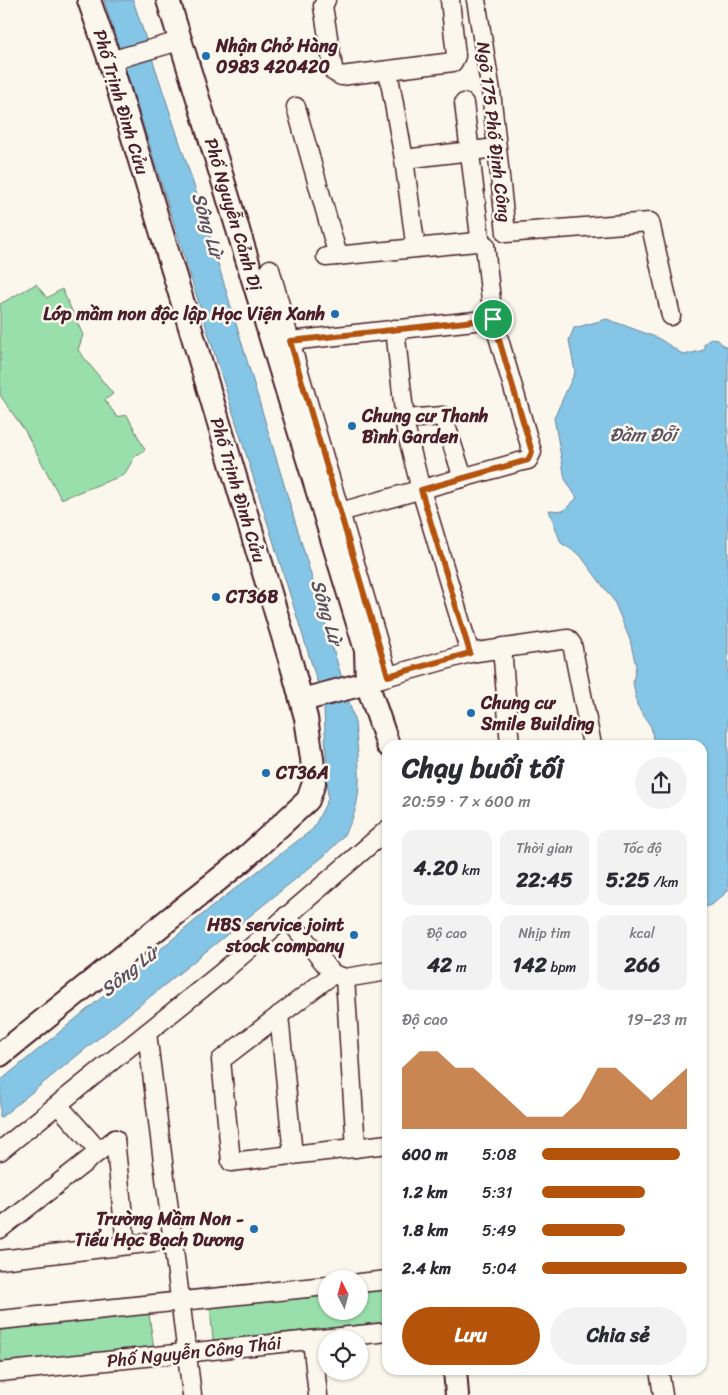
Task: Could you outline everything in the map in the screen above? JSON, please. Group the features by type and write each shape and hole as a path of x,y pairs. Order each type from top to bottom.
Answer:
{"main road":[{"name":"Phố Trịnh Đình Cửu","path":"0,1055 244,859 308,800 314,784 309,699 115,60 89,0"},
{"name":"Phố Nguyễn Cảnh Dị","path":"168,0 170,44 366,650 369,682 386,740"},
{"path":"309,699 369,682"},
{"path":"455,1375 457,1395"}],"street":[{"path":"326,0 323,6 334,72 340,76 450,63 455,60 450,0"},
{"name":"Ngõ 175 Phố Định Công","path":"476,0 491,92 506,233 650,222 671,316"},
{"path":"115,60 170,44"},
{"path":"388,71 404,159 415,243"},
{"path":"464,103 480,237"},
{"path":"296,107 332,256 476,242 485,246 493,319 532,452 528,460 340,512"},
{"path":"404,159 496,148"},
{"path":"270,269 340,512 369,682 470,653 568,639 572,644 591,740"},
{"path":"290,341 493,319"},
{"path":"395,329 405,419 421,490 470,653"},
{"path":"405,419 444,416 463,478"},
{"path":"502,647 510,740"},
{"path":"0,1151 147,1033 382,834"},
{"path":"286,916 339,976 356,1148"},
{"path":"382,972 339,976 280,1015 221,1060 231,1162 382,1145"},
{"path":"280,1015 294,1155"},
{"path":"147,1033 192,1395"},
{"path":"58,1105 99,1151"},
{"path":"0,1229 114,1139 126,1245"},
{"path":"0,1260 172,1240"},
{"path":"368,1282 382,1281"},
{"path":"0,1320 318,1287"},
{"name":"Phố Nguyễn Công Thái","path":"0,1372 382,1333"},
{"path":"312,1340 318,1395"},
{"path":"660,1375 663,1395"}],"green space":[{"path":"36,284 47,298 62,289 83,335 78,350 113,394 105,400 117,417 127,415 145,450 135,456 124,475 61,499 25,431 0,395 0,304"},
{"path":"382,1289 382,1323 213,1340 210,1306 318,1295 318,1320 368,1320 368,1290"},
{"path":"149,1314 154,1349 0,1364 0,1330"}],"water":[{"path":"104,0 133,0 202,210 355,722 359,766 358,795 351,823 341,839 324,856 0,1118 0,1081 219,901 313,829 328,799 324,708 317,681"},
{"name":"Đầm Đỗi","path":"607,319 658,338 684,355 704,350 704,344 711,338 718,340 725,347 728,346 728,891 713,904 707,906 707,740 653,740 651,727 637,705 633,682 636,666 630,640 614,601 580,555 561,543 549,510 563,511 577,498 565,479 554,418 575,372 569,340 574,328"}],"place":[{"name":"Nhận Chở Hàng 0983 420420","path":"206,56"},
{"name":"Lớp mầm non độc lập Học Viện Xanh","path":"335,314"},
{"name":"Chung cư Thanh Bình Garden","path":"352,426"},
{"name":"CT36B","path":"216,597"},
{"name":"Chung cư Smile Building","path":"471,713"},
{"name":"CT36A","path":"266,773"},
{"name":"HBS service joint stock company","path":"354,935"},
{"name":"Trường Mầm Non - Tiểu Học Bạch Dương","path":"254,1229"}],"route":[{"path":"493,319 532,452 531,457 528,460 421,490 470,653 388,676 290,341 493,319"}],"water label":[{"name":"Sông Lừ","path":"208,225"},
{"name":"Sông Lừ","path":"327,612"},
{"name":"Sông Lừ","path":"129,971"}]}
